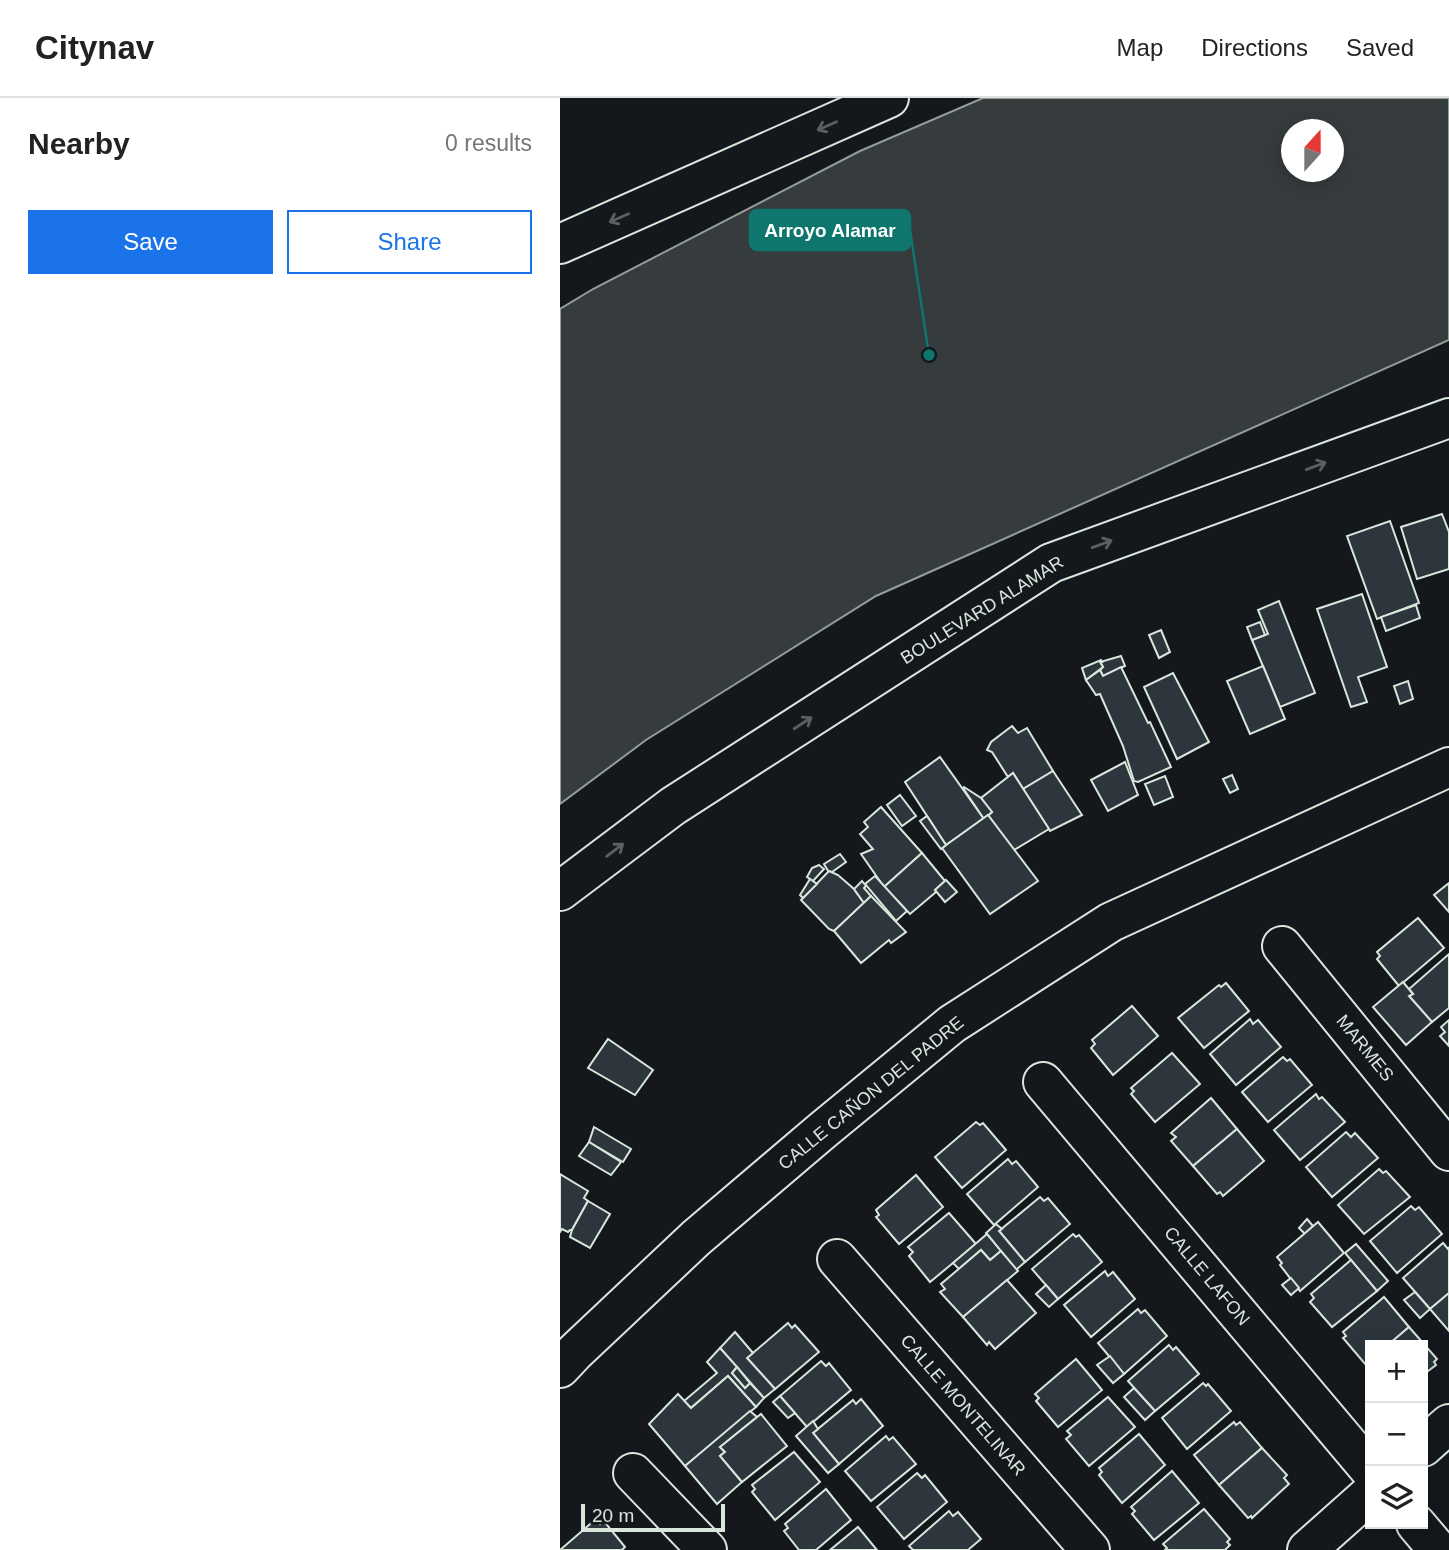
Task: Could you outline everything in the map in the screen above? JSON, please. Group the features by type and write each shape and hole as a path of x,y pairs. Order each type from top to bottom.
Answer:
{"main road":[{"path":"560,244 889,98"},
{"name":"BOULEVARD ALAMAR","path":"560,891 673,806 1051,563 1449,418"},
{"name":"CALLE CAÑON DEL PADRE","path":"560,1368 696,1238 952,1024 1111,922 1449,767"},
{"name":"MARMES","path":"1282,946 1449,1151"},
{"name":"CALLE LAFON","path":"1044,1082 1367,1466"},
{"name":"CALLE MONTELINAR","path":"837,1259 1090,1550"},
{"path":"1428,1443 1449,1424"},
{"path":"633,1473 707,1550"},
{"path":"1307,1550 1365,1498"},
{"path":"1420,1529 1438,1550"}],"shaded area":[{"path":"983,98 1449,98 1449,340 876,596 646,740 560,804 560,309 593,289 860,151"}],"building":[{"path":"1442,514 1449,532 1449,569 1417,579 1401,527"},
{"path":"1390,521 1419,603 1377,619 1347,536"},
{"path":"1362,594 1387,667 1358,677 1367,702 1351,707 1317,609"},
{"path":"1279,601 1315,693 1280,707 1252,640 1268,634 1258,610"},
{"path":"1416,605 1420,618 1386,631 1381,617"},
{"path":"1260,622 1265,635 1252,640 1247,627"},
{"path":"1161,630 1170,652 1159,658 1149,635"},
{"path":"1121,656 1125,666 1103,676 1100,662"},
{"path":"1101,660 1103,667 1086,680 1082,668"},
{"path":"1263,666 1285,719 1250,734 1227,681"},
{"path":"1121,667 1171,767 1138,782 1134,781 1123,746 1100,694 1096,695 1086,680 1100,670 1103,676"},
{"path":"1173,673 1209,742 1177,759 1144,687"},
{"path":"1408,681 1413,699 1400,704 1394,686"},
{"path":"1012,726 1018,733 1027,728 1053,771 1023,789 1013,773 1008,777 992,752 987,750 991,742"},
{"path":"940,757 984,819 946,845 905,782"},
{"path":"1125,762 1138,795 1108,811 1091,780"},
{"path":"1053,771 1082,815 1050,831 1023,789"},
{"path":"1013,773 1049,829 1014,850 988,815 992,812 981,798"},
{"path":"1232,775 1238,789 1230,793 1223,779"},
{"path":"1165,776 1173,797 1154,805 1145,784"},
{"path":"963,788 981,798 992,812 984,819"},
{"path":"900,795 916,816 902,826 887,805"},
{"path":"881,807 922,853 884,887 861,854 873,849 860,834 868,827 864,822"},
{"path":"988,815 1038,881 990,914 942,848"},
{"path":"927,816 946,845 941,849 920,821"},
{"path":"922,853 945,881 910,914 884,887"},
{"path":"840,854 846,862 832,872 828,871 824,864"},
{"path":"819,865 824,869 813,881 807,877 812,868"},
{"path":"829,871 854,889 864,903 834,931 801,900"},
{"path":"875,876 907,911 896,921 865,884"},
{"path":"810,879 817,884 803,898 800,895"},
{"path":"946,880 957,892 945,902 935,890"},
{"path":"862,881 871,896 864,903 854,889"},
{"path":"1449,883 1449,912 1434,895"},
{"path":"871,896 906,932 891,943 889,940 861,963 834,931"},
{"path":"1418,918 1444,948 1399,986 1377,959 1380,956 1377,952"},
{"path":"1449,954 1449,1008 1432,1022 1409,996 1413,994 1409,989"},
{"path":"1403,982 1413,994 1409,996 1432,1022 1406,1045 1373,1007"},
{"path":"1226,983 1249,1011 1204,1048 1178,1018 1219,985 1221,987"},
{"path":"1132,1006 1158,1036 1113,1075 1091,1048 1095,1044 1092,1040"},
{"path":"1250,1019 1253,1024 1258,1020 1281,1047 1236,1085 1210,1054"},
{"path":"1449,1020 1449,1046 1440,1036 1445,1032 1441,1027"},
{"path":"608,1039 653,1070 635,1095 588,1068"},
{"path":"1172,1053 1200,1084 1155,1122 1131,1094 1134,1091 1131,1088"},
{"path":"1283,1057 1287,1061 1290,1059 1312,1085 1268,1122 1242,1092"},
{"path":"1316,1094 1345,1122 1300,1160 1274,1130"},
{"path":"1211,1098 1237,1129 1193,1166 1171,1141 1176,1137 1171,1133"},
{"path":"976,1122 980,1125 983,1123 1006,1150 962,1188 935,1157"},
{"path":"594,1127 631,1149 623,1162 589,1142"},
{"path":"1237,1129 1264,1161 1223,1196 1220,1192 1217,1194 1193,1166"},
{"path":"1346,1132 1351,1137 1355,1133 1378,1158 1332,1197 1306,1167"},
{"path":"589,1142 621,1162 611,1175 579,1156"},
{"path":"1008,1159 1012,1164 1016,1161 1038,1187 994,1225 967,1194"},
{"path":"1379,1169 1383,1173 1386,1171 1410,1197 1364,1234 1338,1205"},
{"path":"560,1174 588,1191 584,1198 588,1201 572,1230 568,1232 562,1229 560,1232"},
{"path":"916,1175 943,1207 899,1244 876,1217 879,1215 876,1210"},
{"path":"1040,1197 1044,1201 1048,1198 1070,1224 1025,1262 999,1231"},
{"path":"588,1201 610,1214 590,1248 570,1237"},
{"path":"1411,1206 1415,1210 1419,1207 1442,1234 1397,1273 1370,1241"},
{"path":"949,1213 976,1244 930,1282 909,1256 913,1252 908,1247"},
{"path":"1307,1219 1313,1226 1305,1234 1299,1228"},
{"path":"1318,1222 1344,1253 1300,1291 1277,1257"},
{"path":"996,1224 1025,1262 1016,1270 986,1233"},
{"path":"987,1234 1001,1251 990,1260 981,1250 959,1269 953,1263"},
{"path":"1073,1234 1076,1237 1079,1235 1102,1262 1058,1299 1032,1269"},
{"path":"1443,1243 1448,1249 1449,1247 1449,1293 1430,1309 1403,1278"},
{"path":"1356,1244 1388,1281 1377,1291 1345,1253"},
{"path":"981,1250 990,1260 1001,1251 1018,1271 963,1317 940,1292 945,1289 941,1284"},
{"path":"1351,1260 1377,1291 1332,1327 1310,1302 1314,1298 1311,1294"},
{"path":"1105,1271 1108,1276 1113,1272 1135,1299 1091,1337 1064,1305"},
{"path":"1291,1278 1299,1288 1291,1295 1282,1285"},
{"path":"1007,1280 1036,1313 995,1349 989,1342 987,1345 963,1317"},
{"path":"1046,1285 1058,1299 1049,1307 1036,1294"},
{"path":"1415,1292 1430,1309 1420,1318 1404,1300"},
{"path":"1449,1293 1449,1331 1430,1309"},
{"path":"1384,1297 1409,1327 1394,1340 1365,1340 1365,1364 1343,1338 1346,1336 1343,1332"},
{"path":"1138,1309 1141,1313 1145,1310 1167,1336 1124,1374 1098,1343"},
{"path":"788,1323 792,1328 795,1325 819,1352 775,1389 747,1358"},
{"path":"1409,1327 1420,1340 1394,1340"},
{"path":"735,1332 753,1353 747,1358 775,1389 764,1398 720,1348"},
{"path":"1169,1345 1173,1350 1176,1347 1199,1374 1155,1411 1128,1381"},
{"path":"720,1348 737,1367 732,1373 745,1388 750,1383 764,1398 756,1407 728,1376 691,1408 684,1401 717,1373 707,1362"},
{"path":"1428,1349 1437,1359 1434,1362 1436,1365 1428,1371"},
{"path":"1110,1356 1124,1374 1113,1383 1097,1365"},
{"path":"1076,1359 1102,1390 1058,1427 1036,1401 1039,1398 1035,1394"},
{"path":"821,1361 826,1366 829,1363 851,1390 807,1427 780,1396"},
{"path":"737,1367 750,1383 745,1388 732,1373"},
{"path":"728,1376 756,1407 685,1466 649,1424 678,1394 691,1408"},
{"path":"1203,1383 1206,1386 1208,1384 1231,1411 1187,1449 1162,1418"},
{"path":"1134,1388 1155,1411 1145,1420 1124,1397"},
{"path":"780,1396 795,1413 788,1418 773,1402"},
{"path":"1108,1397 1135,1427 1089,1466 1066,1439 1071,1435 1067,1431"},
{"path":"861,1399 883,1426 839,1464 813,1433 853,1400 856,1404"},
{"path":"750,1411 757,1417 720,1447 725,1452 720,1456 742,1482 717,1504 685,1466"},
{"path":"761,1414 787,1446 742,1482 720,1456 725,1452 720,1447"},
{"path":"813,1421 818,1429 813,1433 839,1464 828,1473 796,1436"},
{"path":"1234,1422 1236,1425 1240,1422 1262,1448 1219,1485 1194,1455"},
{"path":"1139,1434 1165,1465 1122,1503 1099,1475 1102,1472 1099,1468"},
{"path":"886,1436 889,1440 893,1437 916,1464 871,1501 845,1471"},
{"path":"1262,1448 1287,1475 1284,1478 1289,1484 1252,1518 1248,1518 1219,1485"},
{"path":"794,1452 820,1482 775,1520 752,1492 755,1489 752,1485"},
{"path":"1172,1471 1199,1503 1154,1540 1132,1514 1135,1511 1131,1507"},
{"path":"917,1473 922,1478 925,1475 947,1502 904,1539 877,1507"},
{"path":"826,1489 851,1520 816,1550 799,1550 784,1531 788,1528 785,1524"},
{"path":"1204,1509 1230,1539 1227,1542 1230,1545 1225,1550 1165,1550 1167,1548 1163,1544"},
{"path":"949,1511 953,1516 958,1512 981,1539 968,1550 913,1550 909,1546"},
{"path":"596,1519 600,1524 603,1520 625,1547 622,1550 560,1550"},
{"path":"858,1527 877,1550 830,1550"}],"place":[{"name":"Arroyo Alamar","path":"929,355"}]}
